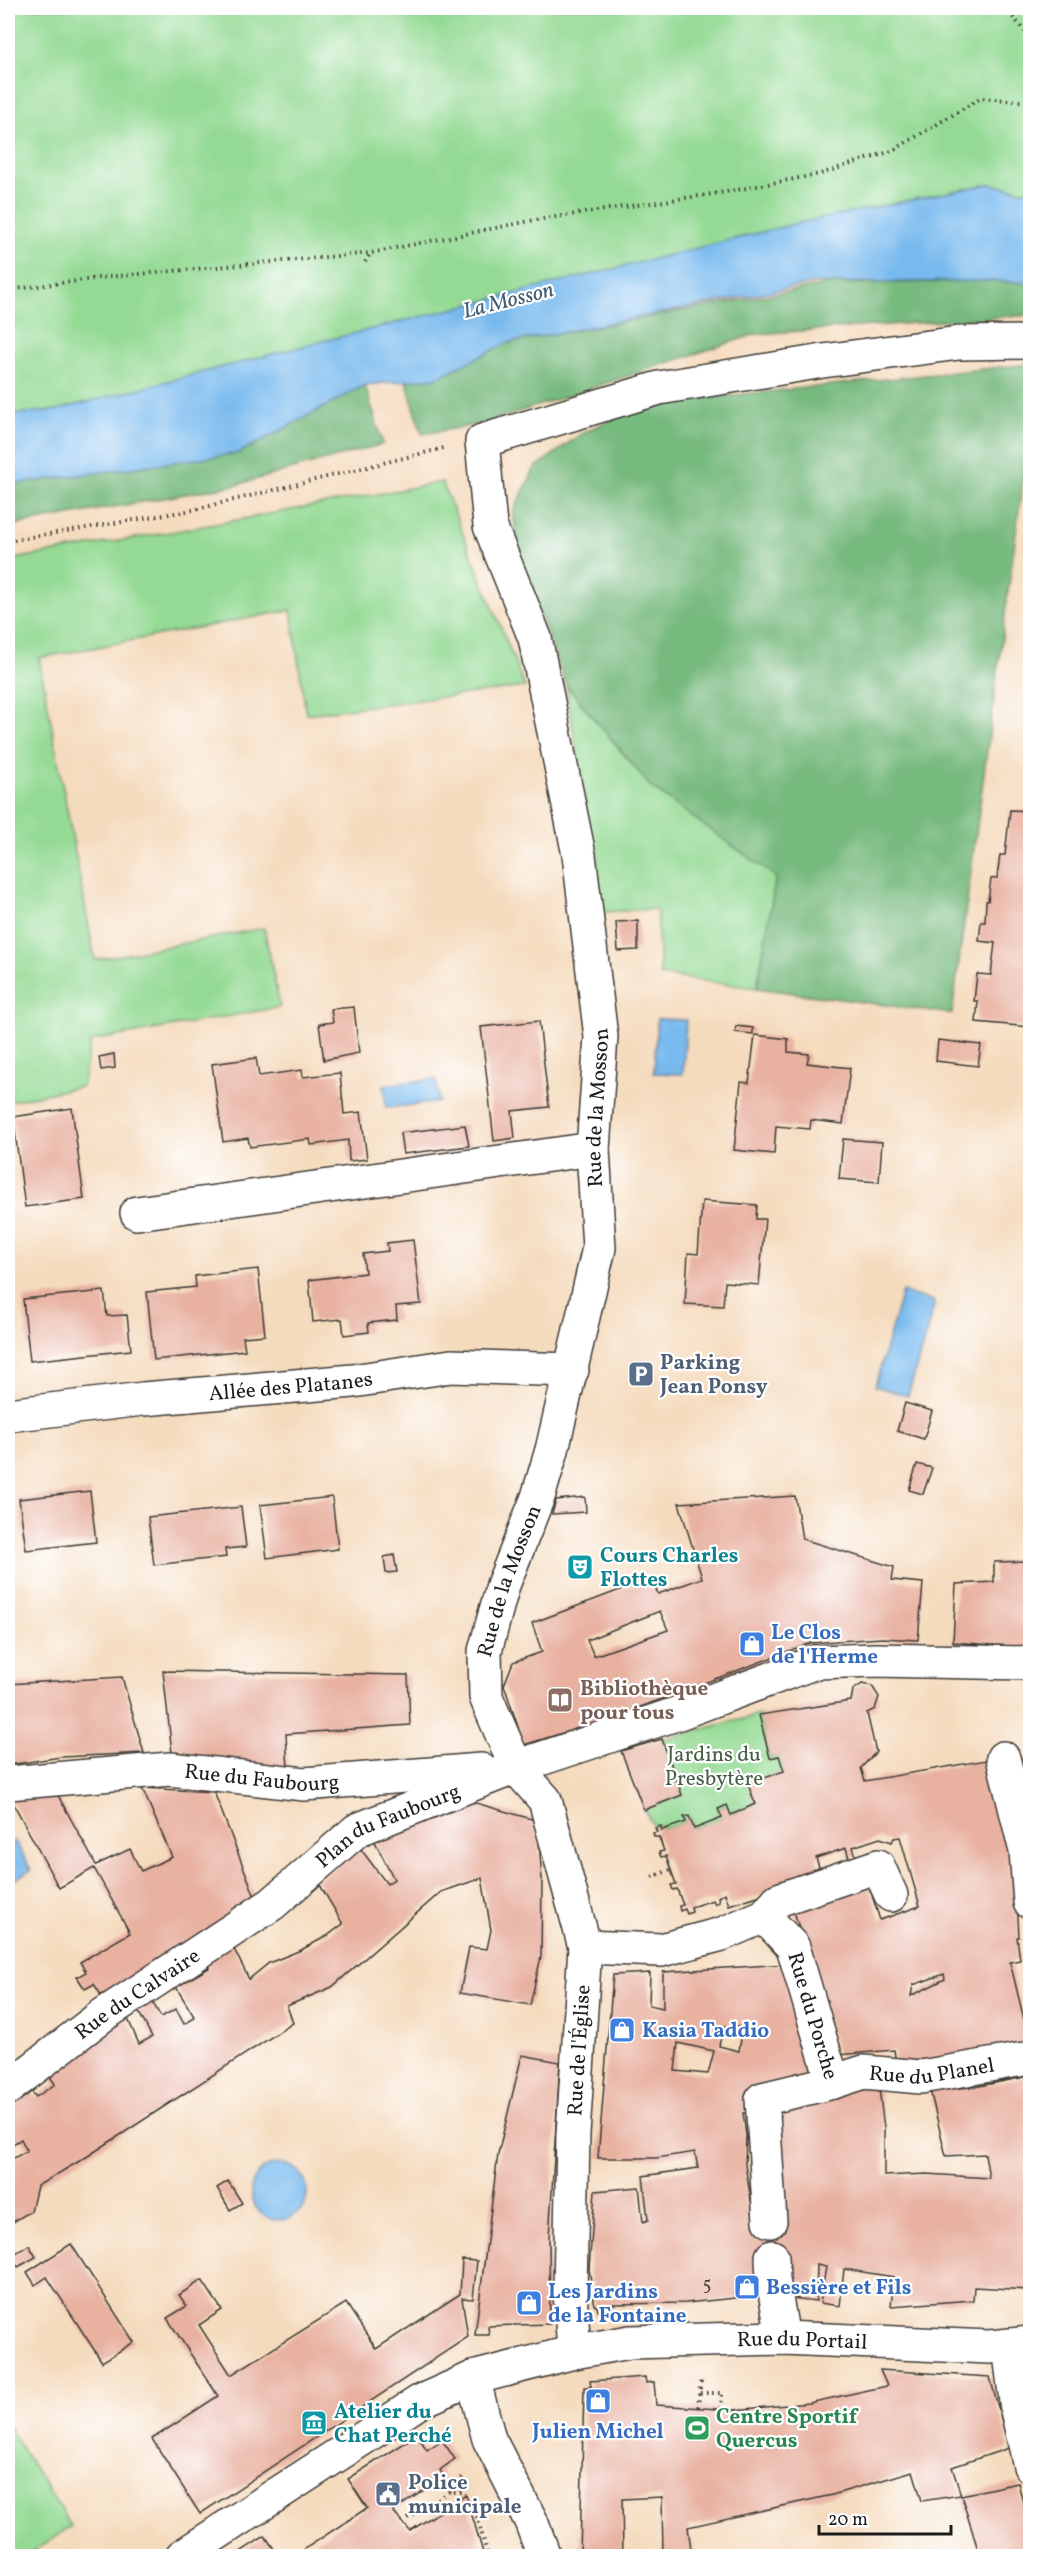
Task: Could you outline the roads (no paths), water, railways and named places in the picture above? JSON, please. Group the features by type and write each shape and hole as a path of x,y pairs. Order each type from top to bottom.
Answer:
{"street":[{"name":"Rue de la Mosson","path":"516,1767 486,1697 485,1652 502,1586 538,1497 572,1370 599,1248 593,1149 601,1037 579,855 535,638 490,526 482,441 659,387 823,361 959,343 1030,342"},
{"path":"137,1213 593,1149"},
{"name":"Allée des Platanes","path":"8,1415 143,1399 353,1381 451,1366 572,1370"},
{"path":"516,1767 679,1713 816,1662 876,1660 1030,1663"},
{"path":"1003,1758 1026,1851 1030,1902"},
{"name":"Rue du Faubourg","path":"8,1783 170,1769 304,1784 516,1767"},
{"name":"Plan du Faubourg","path":"272,1904 357,1830 516,1767"},
{"name":"Rue de l'Église","path":"516,1767 545,1800 585,1947 573,2134 570,2292 574,2352"},
{"path":"585,1947 662,1950 722,1934 764,1916 778,1900 878,1866 891,1895"},
{"name":"Rue du Calvaire","path":"8,2088 103,2015 272,1904"},
{"name":"Rue du Porche","path":"764,1916 793,1947 833,2082 762,2099 770,2221"},
{"name":"Rue du Planel","path":"833,2082 864,2072 921,2078 1030,2058"},
{"path":"772,2257 773,2280 783,2337"},
{"name":"Rue du Portail","path":"182,2556 402,2411 473,2378 574,2352 630,2342 783,2337 1020,2345"},
{"path":"1020,2345 1017,2410 1030,2466"},
{"path":"473,2378 489,2439 531,2520 544,2556"}],"water":[{"name":"La Mosson","path":"989,184 1030,192 1030,283 995,281 816,283 507,343 436,378 365,385 239,453 8,485 8,415 57,410 323,341 794,224"},
{"path":"657,1019 686,1020 683,1074 654,1073"},
{"path":"436,1079 439,1102 386,1108 384,1085"},
{"path":"902,1292 935,1302 908,1396 875,1386"},
{"path":"15,1841 31,1870 8,1883 8,1845"},
{"path":"273,2164 285,2164 295,2168 303,2176 307,2192 303,2208 295,2216 285,2220 273,2220 263,2216 255,2208 251,2198 251,2186 255,2176 263,2168"}],"place":[{"name":"Parking Jean Ponsy","path":"641,1374"},
{"name":"Cours Charles Flottes","path":"580,1567"},
{"name":"Le Clos de l'Herme","path":"752,1644"},
{"name":"Bibliothèque pour tous","path":"560,1700"},
{"name":"Kasia Taddio","path":"622,2030"},
{"name":"Bessière et Fils","path":"747,2287"},
{"name":"Les Jardins de la Fontaine","path":"529,2303"},
{"name":"Julien Michel","path":"598,2401"},
{"name":"Atelier du Chat Perché","path":"314,2423"},
{"name":"Centre Sportif Quercus","path":"697,2428"},
{"name":"Police municipale","path":"388,2494"}],"park label":[{"name":"Jardins du Presbytère","path":"714,1766"}]}
